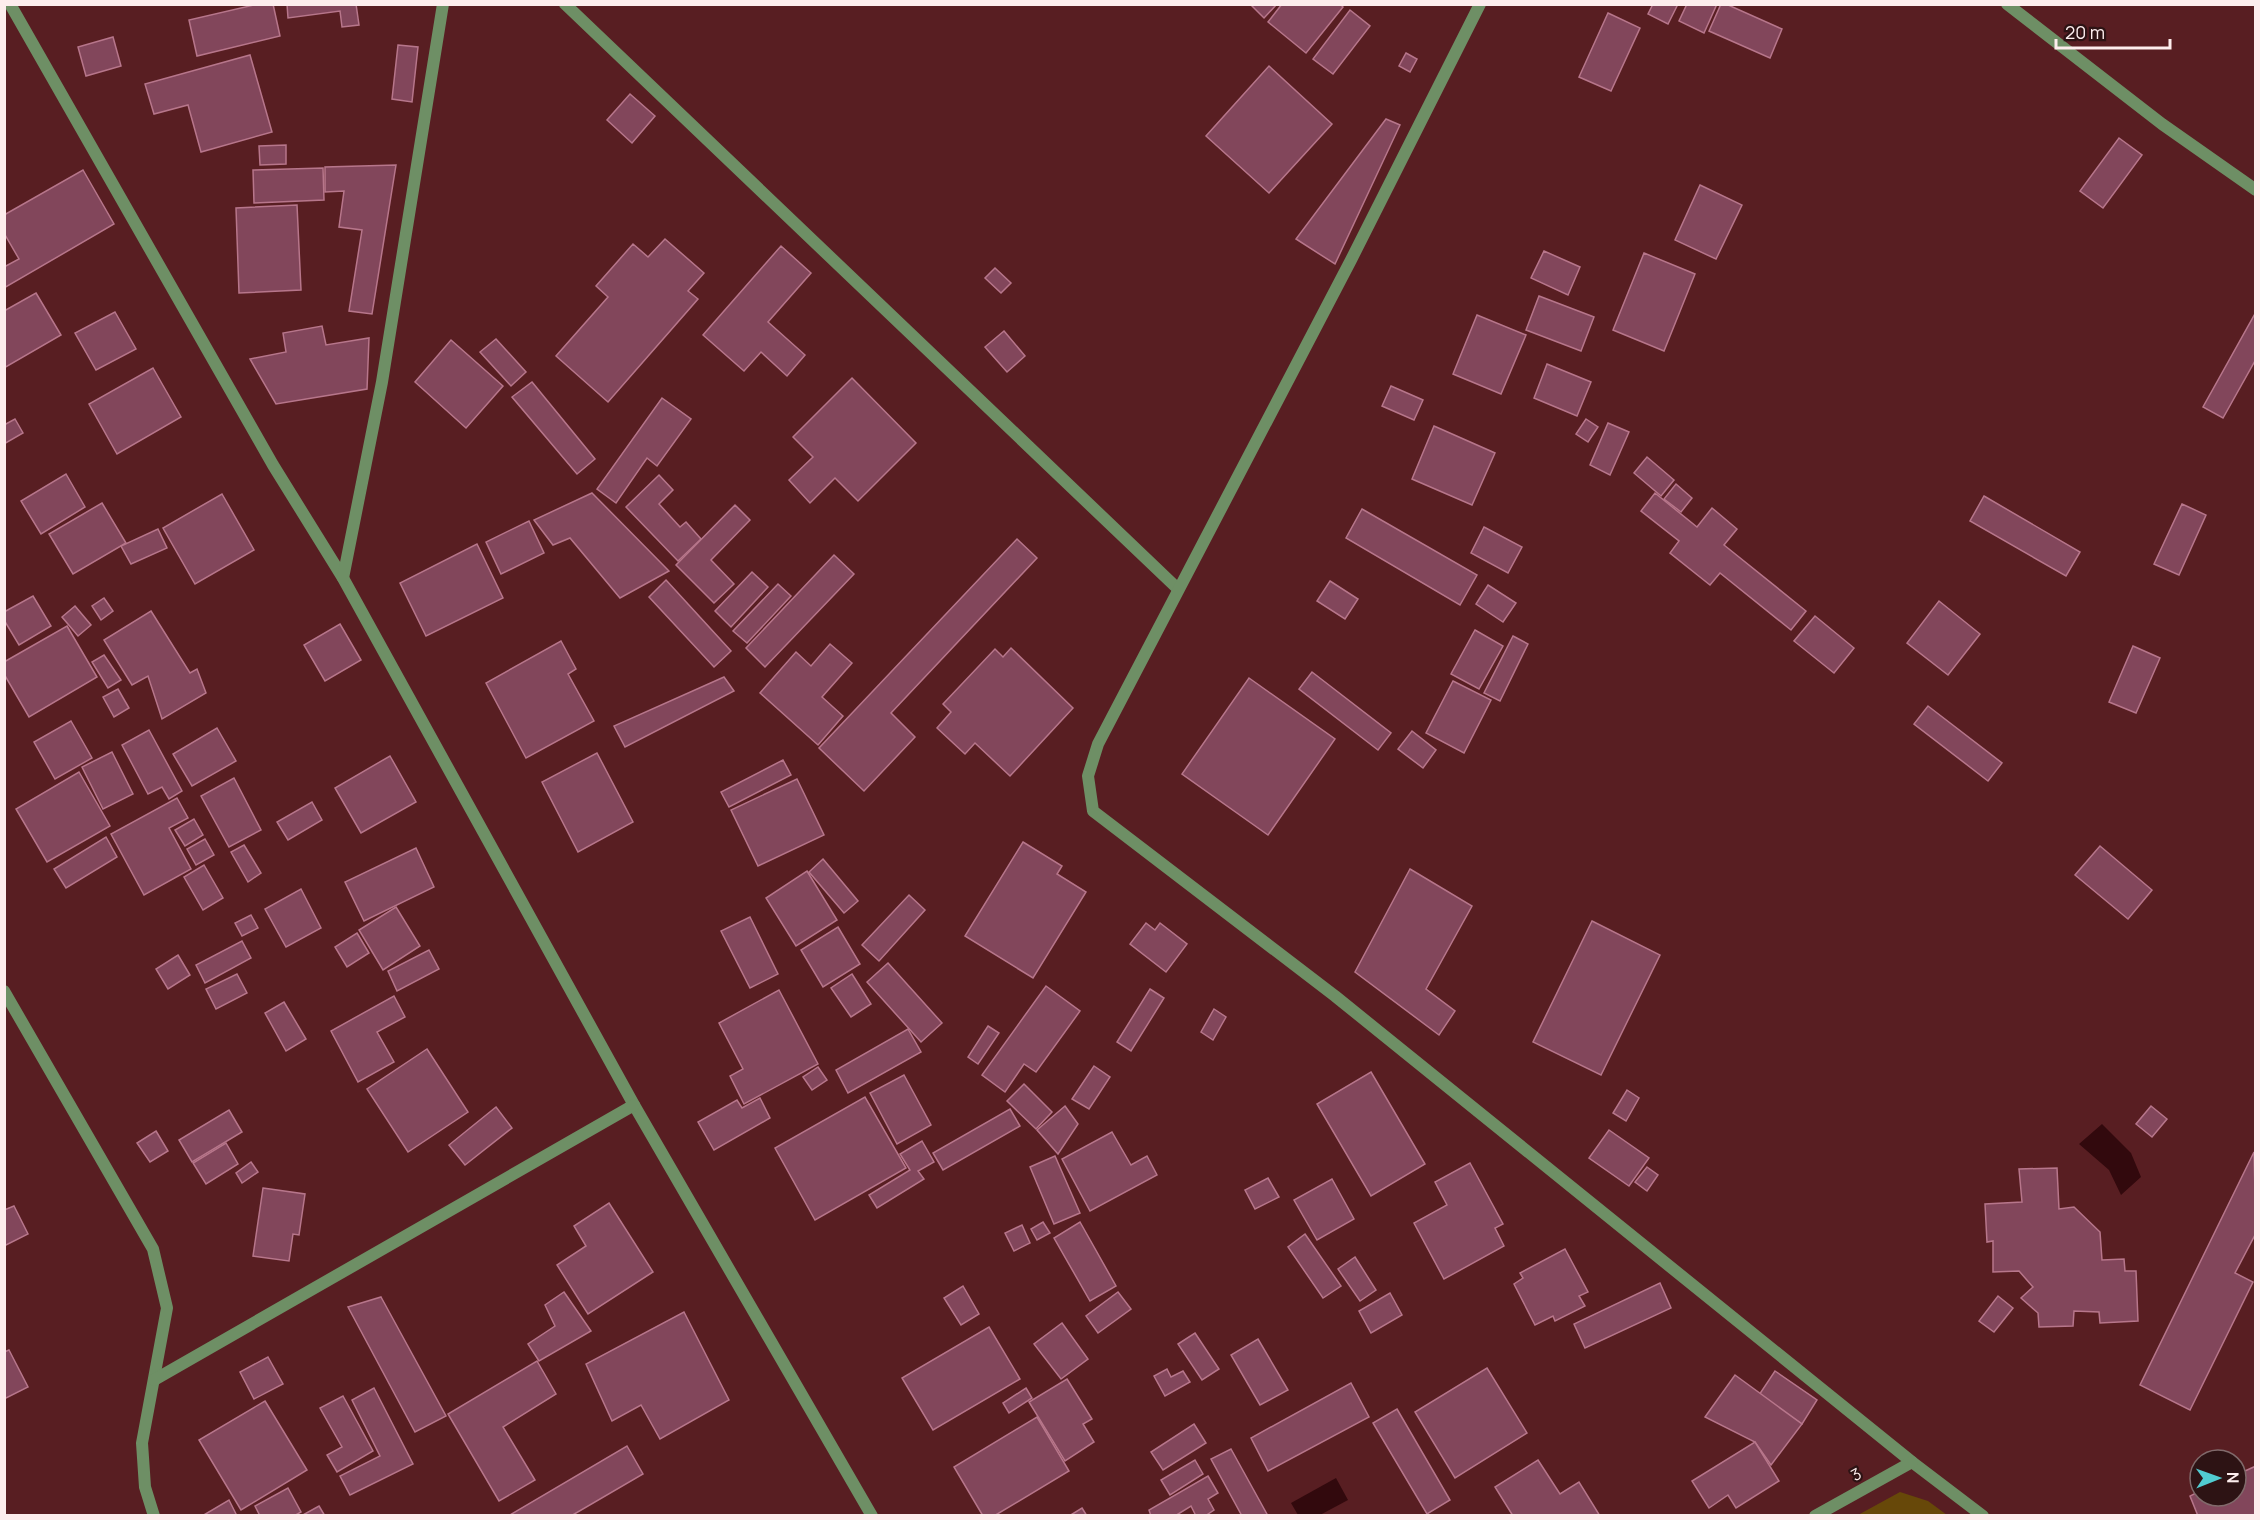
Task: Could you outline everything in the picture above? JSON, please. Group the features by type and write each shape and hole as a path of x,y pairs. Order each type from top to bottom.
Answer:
{"street":[{"path":"10,4 273,465 343,578 634,1105 872,1515"},
{"path":"343,578 382,381 443,4"},
{"path":"565,4 1178,589"},
{"path":"1480,4 1351,260 1098,744 1088,776 1093,811 1335,996 1912,1462 1983,1515"},
{"path":"2007,4 2162,124 2256,190"},
{"path":"4,991 153,1249 167,1308 142,1443 145,1487 154,1515"},
{"path":"154,1380 634,1105"},
{"name":"3","path":"1815,1515 1912,1462"}],"shaded area":[{"path":"2102,1124 2131,1153 2141,1177 2121,1195 2109,1170 2079,1144"},
{"path":"1336,1478 1348,1500 1320,1515 1298,1515 1291,1503"},
{"path":"1900,1492 1928,1501 1947,1515 1858,1515"}],"building":[{"path":"258,4 273,4 280,36 197,56 189,20"},
{"path":"287,4 356,4 359,25 342,27 340,11 288,18"},
{"path":"1250,4 1277,4 1264,18"},
{"path":"1282,4 1340,4 1343,7 1306,53 1268,22"},
{"path":"1653,4 1678,4 1668,24 1648,14"},
{"path":"1687,4 1717,4 1704,33 1679,21"},
{"path":"1721,4 1726,4 1782,29 1770,58 1709,31"},
{"path":"1350,10 1370,26 1333,74 1313,59"},
{"path":"1608,13 1640,28 1611,91 1579,77"},
{"path":"113,37 121,66 86,76 78,47"},
{"path":"398,45 418,47 412,102 392,99"},
{"path":"1406,53 1417,59 1410,72 1399,66"},
{"path":"250,55 272,132 201,152 188,105 154,114 145,84"},
{"path":"1269,66 1332,124 1269,193 1206,136"},
{"path":"630,94 655,116 632,143 607,120"},
{"path":"1386,119 1400,125 1335,264 1296,239"},
{"path":"2119,138 2142,155 2103,208 2080,191"},
{"path":"286,145 286,164 260,165 259,146"},
{"path":"396,165 372,314 349,311 362,230 339,227 344,191 325,192 325,167"},
{"path":"323,168 324,200 254,203 253,170"},
{"path":"83,170 114,224 4,288 4,267 19,259 4,233 4,215"},
{"path":"1700,185 1742,205 1716,259 1675,240"},
{"path":"297,205 301,290 239,293 236,208"},
{"path":"665,239 704,273 688,291 698,299 608,402 556,356 608,297 596,286 633,244 648,257"},
{"path":"781,246 811,273 768,322 805,355 787,376 761,352 744,371 703,335"},
{"path":"1544,251 1580,267 1568,295 1531,278"},
{"path":"1644,253 1695,274 1664,351 1613,330"},
{"path":"995,268 1011,283 1001,293 985,278"},
{"path":"36,293 61,335 4,368 4,311"},
{"path":"1539,296 1594,317 1581,351 1526,330"},
{"path":"115,312 136,349 96,370 75,333"},
{"path":"2256,312 2256,359 2223,418 2203,407"},
{"path":"1477,315 1526,335 1501,394 1453,374"},
{"path":"322,326 326,345 369,338 367,389 276,404 250,359 286,352 283,333"},
{"path":"1004,331 1025,356 1007,372 985,347"},
{"path":"496,339 526,372 511,386 480,352"},
{"path":"451,340 503,386 466,428 415,382"},
{"path":"1547,364 1591,382 1577,416 1534,398"},
{"path":"153,368 181,417 117,454 89,404"},
{"path":"852,378 916,443 858,501 835,478 810,503 789,480 813,457 793,437"},
{"path":"532,382 595,459 577,474 512,397"},
{"path":"1391,386 1423,400 1414,420 1382,406"},
{"path":"662,398 691,419 657,466 647,458 616,503 597,489"},
{"path":"15,419 23,433 4,444 4,425"},
{"path":"1586,419 1598,427 1588,442 1576,434"},
{"path":"1608,423 1629,432 1610,475 1590,465"},
{"path":"1434,426 1495,453 1472,505 1412,479"},
{"path":"1647,457 1674,480 1661,496 1634,473"},
{"path":"66,474 85,507 41,534 21,501"},
{"path":"659,475 673,490 659,504 680,527 686,522 701,539 678,561 626,507"},
{"path":"1676,484 1692,498 1681,512 1664,499"},
{"path":"592,493 669,571 620,598 570,538 553,545 534,520"},
{"path":"1655,493 1697,527 1712,508 1737,529 1724,545 1806,611 1791,630 1720,573 1710,585 1670,553 1679,541 1641,511"},
{"path":"222,494 254,550 195,584 163,528"},
{"path":"1984,496 2080,552 2066,576 1970,521"},
{"path":"102,503 126,543 73,574 49,534"},
{"path":"2182,504 2206,515 2179,575 2154,564"},
{"path":"735,505 750,520 711,560 734,584 714,603 676,565"},
{"path":"1362,509 1477,575 1460,605 1346,538"},
{"path":"529,521 544,553 501,574 486,542"},
{"path":"1484,527 1522,547 1508,573 1471,553"},
{"path":"158,529 167,548 131,564 121,546"},
{"path":"1017,539 1037,558 891,713 915,737 864,791 819,748"},
{"path":"477,544 503,598 426,636 400,583"},
{"path":"834,555 854,574 765,667 746,648"},
{"path":"752,572 768,587 731,627 715,611"},
{"path":"666,580 731,651 714,667 649,597"},
{"path":"1330,581 1358,599 1345,619 1317,601"},
{"path":"778,584 791,596 747,643 733,631"},
{"path":"1488,585 1516,603 1503,622 1476,604"},
{"path":"33,596 51,626 19,645 4,620 4,612"},
{"path":"104,598 113,611 101,620 92,606"},
{"path":"1939,601 1980,634 1948,675 1907,643"},
{"path":"75,606 91,625 78,636 62,617"},
{"path":"151,611 190,673 197,669 206,693 162,719 148,676 132,685 104,640"},
{"path":"1815,616 1854,648 1834,673 1794,641"},
{"path":"340,624 361,660 325,681 304,645"},
{"path":"67,626 97,677 29,717 4,674 4,662"},
{"path":"1475,630 1503,646 1479,689 1451,674"},
{"path":"1513,636 1528,644 1500,701 1484,693"},
{"path":"561,641 576,669 568,674 594,721 526,758 486,683"},
{"path":"830,644 852,663 822,697 843,716 818,745 760,693 796,652 811,666"},
{"path":"2133,646 2160,658 2136,713 2109,702"},
{"path":"1011,648 1073,708 1010,776 975,743 965,754 937,728 951,712 943,704 995,649 1003,657"},
{"path":"104,655 121,680 108,688 92,662"},
{"path":"1312,672 1391,733 1378,750 1299,689"},
{"path":"724,677 734,691 625,747 614,726"},
{"path":"1249,678 1335,739 1268,835 1182,774"},
{"path":"1453,681 1491,700 1464,753 1426,733"},
{"path":"118,689 129,708 114,717 103,697"},
{"path":"1928,706 2002,763 1988,781 1914,724"},
{"path":"71,721 92,758 55,779 34,742"},
{"path":"217,728 236,761 192,786 173,754"},
{"path":"149,730 182,791 169,799 162,787 148,794 122,745"},
{"path":"1412,731 1436,750 1423,768 1398,749"},
{"path":"112,752 133,794 103,809 82,767"},
{"path":"597,753 633,822 578,852 542,782"},
{"path":"390,756 416,802 361,833 335,788"},
{"path":"783,760 791,775 729,807 721,792"},
{"path":"79,772 110,826 47,862 16,809"},
{"path":"234,778 261,830 229,847 201,796"},
{"path":"797,779 824,835 758,866 731,810"},
{"path":"177,798 188,818 169,828 191,869 144,895 111,834"},
{"path":"312,802 322,820 288,840 277,822"},
{"path":"194,819 203,835 185,846 175,830"},
{"path":"106,837 117,857 66,888 54,869"},
{"path":"205,839 214,855 196,865 187,849"},
{"path":"1023,842 1062,866 1057,874 1086,892 1033,978 965,936"},
{"path":"244,845 261,873 248,882 231,852"},
{"path":"2100,846 2152,890 2128,919 2075,875"},
{"path":"416,848 434,887 364,921 345,882"},
{"path":"823,859 858,901 844,913 809,872"},
{"path":"204,865 223,898 203,910 184,877"},
{"path":"1410,869 1472,906 1426,989 1455,1011 1439,1035 1355,972"},
{"path":"807,871 837,920 796,946 766,898"},
{"path":"301,889 321,928 286,947 265,909"},
{"path":"909,895 925,910 879,961 862,945"},
{"path":"396,907 420,946 383,970 359,930"},
{"path":"251,915 258,928 242,936 235,923"},
{"path":"750,917 778,974 750,988 721,931"},
{"path":"1592,921 1660,955 1601,1075 1533,1042"},
{"path":"1146,923 1155,930 1160,923 1187,944 1166,972 1130,944"},
{"path":"838,927 860,964 823,987 801,950"},
{"path":"357,933 369,953 347,967 335,947"},
{"path":"242,941 251,958 205,983 196,965"},
{"path":"429,950 439,969 397,991 388,971"},
{"path":"178,955 190,975 168,989 156,969"},
{"path":"888,963 942,1023 921,1042 867,982"},
{"path":"237,974 247,993 216,1009 206,989"},
{"path":"852,974 871,1004 851,1017 831,988"},
{"path":"1046,986 1080,1011 1036,1072 1024,1064 1005,1092 982,1075"},
{"path":"1150,989 1164,998 1131,1051 1117,1042"},
{"path":"779,990 818,1064 744,1104 730,1076 743,1069 719,1023"},
{"path":"394,996 405,1017 377,1032 394,1062 358,1082 331,1031"},
{"path":"284,1002 306,1039 286,1051 265,1013"},
{"path":"1214,1009 1226,1017 1213,1040 1201,1032"},
{"path":"988,1026 999,1033 978,1064 968,1057"},
{"path":"908,1029 921,1052 848,1093 836,1070"},
{"path":"427,1049 468,1112 408,1152 367,1089"},
{"path":"1094,1066 1110,1077 1089,1109 1072,1099"},
{"path":"818,1067 827,1080 812,1090 803,1077"},
{"path":"1371,1072 1425,1164 1371,1196 1317,1104"},
{"path":"904,1075 931,1125 897,1144 870,1093"},
{"path":"1024,1084 1052,1112 1036,1129 1007,1101"},
{"path":"1627,1090 1639,1098 1626,1121 1613,1113"},
{"path":"865,1097 906,1168 815,1220 775,1148"},
{"path":"760,1098 770,1118 714,1150 698,1122 737,1100 742,1108"},
{"path":"1065,1106 1078,1124 1058,1154 1037,1130"},
{"path":"2151,1106 2167,1119 2152,1137 2136,1124"},
{"path":"496,1107 512,1128 465,1165 449,1145"},
{"path":"1010,1109 1020,1126 943,1170 933,1153"},
{"path":"229,1110 242,1132 192,1162 179,1140"},
{"path":"1609,1130 1649,1158 1629,1186 1589,1158"},
{"path":"156,1131 168,1151 150,1162 137,1143"},
{"path":"1112,1132 1131,1165 1147,1156 1157,1175 1090,1211 1062,1159"},
{"path":"922,1141 934,1162 918,1171 924,1179 877,1208 869,1195 910,1170 900,1154"},
{"path":"226,1143 238,1164 206,1184 193,1163"},
{"path":"2254,1152 2256,1233 2235,1273 2253,1282 2190,1410 2140,1385"},
{"path":"1055,1156 1080,1213 1054,1224 1030,1167"},
{"path":"251,1162 258,1172 242,1183 236,1173"},
{"path":"1470,1163 1503,1224 1495,1228 1504,1246 1444,1279 1414,1223 1447,1205 1435,1182"},
{"path":"1647,1167 1658,1175 1647,1191 1635,1182"},
{"path":"2057,1168 2059,1209 2074,1207 2100,1232 2102,1260 2124,1259 2125,1271 2136,1271 2138,1321 2100,1323 2099,1312 2074,1311 2073,1326 2039,1327 2038,1313 2021,1298 2033,1287 2019,1271 1993,1272 1993,1241 1987,1242 1985,1204 2022,1202 2019,1169"},
{"path":"1268,1178 1279,1197 1255,1209 1245,1190"},
{"path":"1332,1179 1354,1219 1317,1240 1294,1200"},
{"path":"263,1188 305,1194 299,1235 293,1234 289,1261 253,1256"},
{"path":"609,1203 653,1272 588,1314 557,1265 586,1246 574,1226"},
{"path":"14,1206 28,1234 4,1246 4,1210"},
{"path":"1043,1222 1050,1233 1037,1240 1031,1229"},
{"path":"1080,1222 1116,1286 1090,1301 1054,1238"},
{"path":"1022,1225 1030,1243 1014,1251 1005,1233"},
{"path":"1305,1234 1341,1286 1323,1298 1288,1247"},
{"path":"1565,1249 1588,1292 1579,1296 1585,1306 1555,1321 1553,1316 1535,1325 1514,1284 1523,1278 1520,1273"},
{"path":"1355,1257 1376,1290 1360,1301 1338,1269"},
{"path":"1660,1283 1671,1308 1585,1348 1574,1324"},
{"path":"963,1286 979,1314 961,1325 944,1298"},
{"path":"564,1292 591,1331 539,1361 528,1344 555,1326 545,1305"},
{"path":"1118,1292 1131,1309 1098,1333 1086,1316"},
{"path":"1390,1293 1402,1315 1371,1333 1359,1311"},
{"path":"1998,1296 2013,1308 1994,1332 1979,1321"},
{"path":"381,1297 446,1416 415,1432 348,1307"},
{"path":"684,1312 729,1400 660,1439 641,1405 612,1421 586,1364"},
{"path":"1062,1323 1088,1359 1061,1379 1034,1344"},
{"path":"989,1327 1020,1379 933,1430 902,1378"},
{"path":"1195,1333 1219,1369 1202,1380 1178,1344"},
{"path":"1258,1339 1288,1390 1260,1405 1231,1355"},
{"path":"9,1350 28,1387 4,1399 4,1352"},
{"path":"268,1357 283,1384 254,1399 240,1372"},
{"path":"537,1361 556,1394 503,1427 535,1480 499,1501 448,1414"},
{"path":"1487,1368 1527,1433 1455,1478 1415,1412"},
{"path":"1167,1369 1171,1377 1183,1371 1190,1382 1165,1396 1154,1376"},
{"path":"1775,1371 1817,1400 1802,1424 1759,1395"},
{"path":"1735,1375 1802,1424 1771,1465 1755,1442 1705,1417"},
{"path":"1067,1379 1092,1419 1083,1424 1094,1442 1065,1461 1029,1402"},
{"path":"1351,1383 1369,1417 1268,1471 1251,1438"},
{"path":"374,1388 413,1464 350,1495 340,1476 380,1456 352,1400"},
{"path":"1026,1388 1032,1398 1009,1413 1003,1403"},
{"path":"343,1396 373,1451 337,1472 327,1455 342,1447 320,1408"},
{"path":"265,1401 307,1470 241,1510 199,1440"},
{"path":"1397,1409 1450,1500 1427,1514 1373,1423"},
{"path":"1037,1417 1069,1471 994,1516 983,1516 954,1467"},
{"path":"1194,1424 1206,1443 1163,1470 1151,1452"},
{"path":"1755,1442 1779,1481 1736,1508 1728,1495 1709,1508 1692,1481"},
{"path":"627,1446 643,1474 571,1516 508,1516"},
{"path":"1231,1449 1268,1516 1242,1516 1211,1459"},
{"path":"1195,1460 1203,1474 1170,1495 1161,1480"},
{"path":"1538,1460 1560,1494 1579,1482 1600,1516 1513,1516 1495,1487"},
{"path":"2256,1466 2256,1516 2198,1516 2195,1508 2248,1508 2248,1470"},
{"path":"1208,1476 1218,1493 1208,1499 1214,1510 1205,1516 1196,1516 1191,1506 1175,1516 1151,1516 1149,1510"},
{"path":"288,1488 301,1512 294,1516 260,1516 255,1506"},
{"path":"229,1500 237,1516 202,1516"},
{"path":"319,1506 325,1516 301,1516"},
{"path":"1082,1508 1087,1516 1069,1516"}]}
